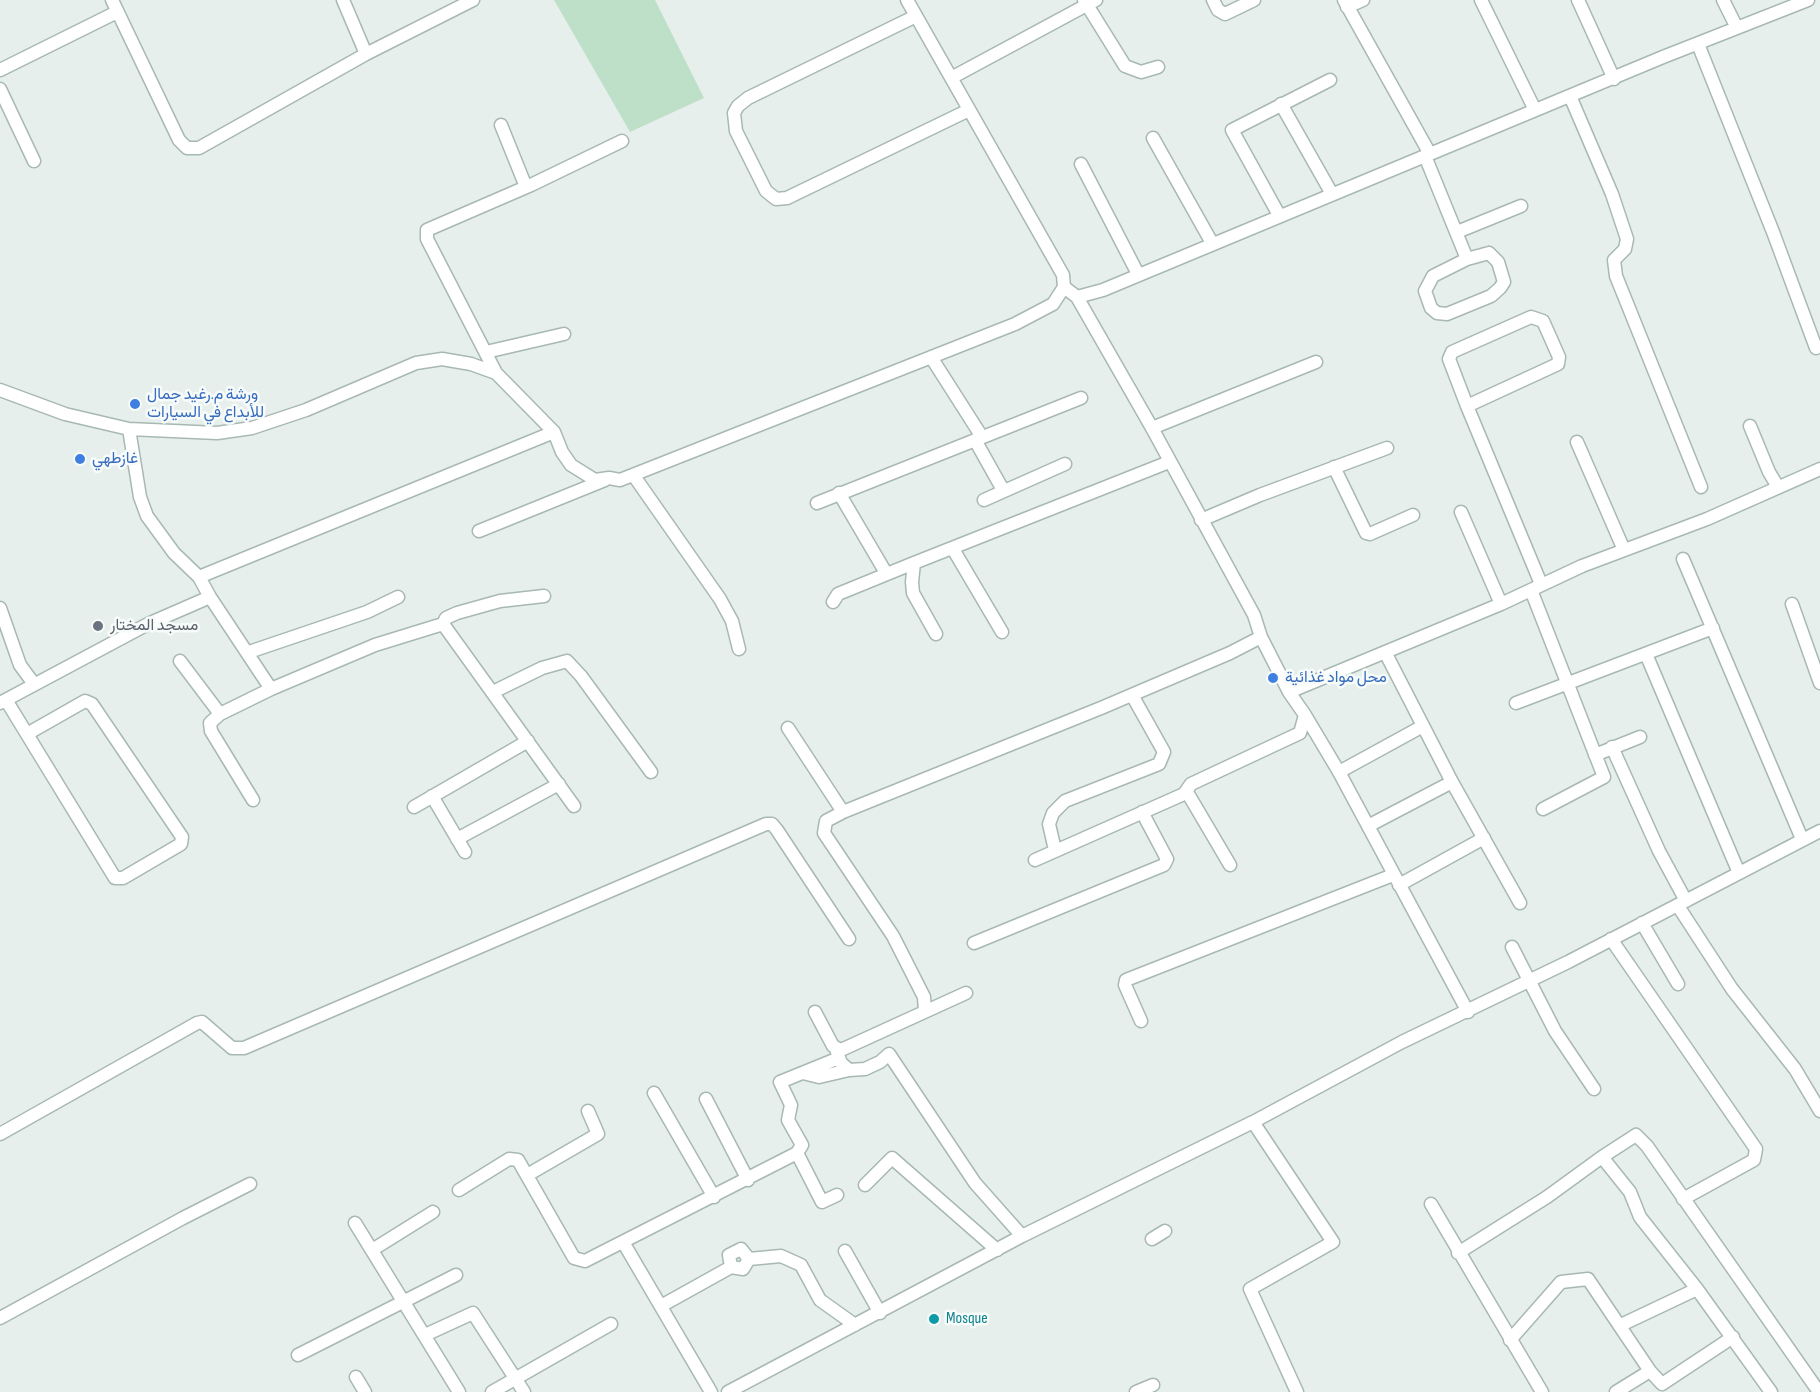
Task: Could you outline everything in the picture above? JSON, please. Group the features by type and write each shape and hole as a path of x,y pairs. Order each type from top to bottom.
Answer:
{"street":[{"path":"112,0 179,140 187,148 199,148 366,54 473,0"},
{"path":"343,0 366,54"},
{"path":"622,141 526,187 430,228 426,234 496,373 554,432 562,452 571,465 596,480 609,478 620,480 634,476 1015,324 1053,304 1064,287 1064,275 907,0"},
{"path":"1213,0 1225,14 1254,0"},
{"path":"1363,0 1345,3 1428,155 1467,259"},
{"path":"1481,0 1535,110"},
{"path":"1578,0 1614,79"},
{"path":"1723,0 1737,28"},
{"path":"1077,297 1096,292 1535,110 1808,0"},
{"path":"951,78 1089,2 1125,66 1141,72 1158,67"},
{"path":"0,69 117,12"},
{"path":"916,16 748,98 738,106 734,113 736,131 766,192 776,199 787,198 969,110"},
{"path":"1698,44 1816,348"},
{"path":"1279,215 1232,130 1330,80"},
{"path":"0,89 34,161"},
{"path":"1570,96 1612,194 1627,239 1625,249 1614,260 1616,276 1701,487"},
{"path":"1281,104 1332,195"},
{"path":"501,125 526,187"},
{"path":"1153,138 1212,243"},
{"path":"1081,164 1138,274"},
{"path":"1457,232 1521,206"},
{"path":"1489,253 1493,255 1498,262 1504,282 1491,296 1447,314 1437,313 1431,308 1425,291 1427,284 1433,276 1467,259 1489,253"},
{"path":"1064,287 1077,297 1152,428 1254,615 1261,637 1289,692 1339,772 1468,1012"},
{"path":"1467,406 1558,364 1559,357 1543,321 1531,318 1452,352 1449,363 1536,587 1566,684 1604,777 1543,808"},
{"path":"486,352 564,334"},
{"path":"931,357 979,438 1002,490"},
{"path":"0,390 65,414 129,429 217,433 252,428 306,410 425,362 442,359 471,364 496,373"},
{"path":"1152,428 1316,362"},
{"path":"817,503 1081,398"},
{"path":"1750,426 1778,487"},
{"path":"129,429 140,497 147,516 157,532 199,577 271,689"},
{"path":"199,577 554,432"},
{"path":"1578,442 1624,550"},
{"path":"1201,520 1334,466 1387,448"},
{"path":"833,602 838,594 886,573 953,549 1169,462"},
{"path":"984,500 1002,490 1065,464"},
{"path":"1334,466 1366,533 1370,534 1413,515"},
{"path":"1289,692 1624,550 1707,519 1820,469"},
{"path":"634,476 720,599 732,621 739,649"},
{"path":"479,531 609,478"},
{"path":"839,493 886,573"},
{"path":"1461,513 1501,604"},
{"path":"953,549 1002,632"},
{"path":"1683,559 1802,839"},
{"path":"914,563 914,593 936,634"},
{"path":"253,800 211,731 210,723 220,714 271,689 375,645 443,624 446,618 456,612 500,601 544,596"},
{"path":"27,734 85,701 92,704 182,837 182,844 123,878 115,878 27,734 3,702 148,624 210,597"},
{"path":"249,652 368,612 398,597"},
{"path":"1792,604 1820,683"},
{"path":"0,608 20,665 34,684"},
{"path":"443,624 574,806"},
{"path":"1516,703 1713,628"},
{"path":"925,1011 924,996 893,936 824,833 826,821 843,812 1132,695 1230,653 1261,637"},
{"path":"1385,652 1452,782 1520,903"},
{"path":"1646,654 1739,873"},
{"path":"493,692 542,668 567,661 581,676 651,771"},
{"path":"180,662 220,714"},
{"path":"1055,850 1049,824 1053,813 1065,801 1159,764 1164,752 1132,695"},
{"path":"1035,860 1187,792 1191,784 1300,733 1305,715"},
{"path":"1339,772 1423,726"},
{"path":"788,728 843,812"},
{"path":"1595,754 1640,738"},
{"path":"414,807 528,741"},
{"path":"1612,747 1682,904 1732,989 1795,1069 1820,1111"},
{"path":"1368,826 1452,782"},
{"path":"457,839 559,784"},
{"path":"1187,792 1230,865"},
{"path":"432,796 465,852"},
{"path":"974,943 1164,865 1167,859 1142,812"},
{"path":"0,1134 197,1023 202,1023 232,1048 244,1048 766,824 772,824 777,830 849,939"},
{"path":"728,1392 1022,1236 1253,1122 1402,1042 1468,1012 1682,904 1820,831"},
{"path":"1141,1022 1125,985 1126,980 1396,880 1484,838"},
{"path":"1642,923 1678,984"},
{"path":"1611,939 1756,1149 1754,1160 1683,1199"},
{"path":"1512,946 1555,1031 1594,1089"},
{"path":"459,1190 509,1159 518,1160 529,1174 577,1260 585,1261 798,1154 802,1145 788,1120 791,1105 780,1082 803,1073 847,1048 966,993"},
{"path":"815,1012 849,1070"},
{"path":"803,1073 819,1077 864,1069 880,1062 890,1054 975,1183 1022,1236"},
{"path":"654,1093 714,1197"},
{"path":"705,1099 748,1180"},
{"path":"529,1174 598,1134 588,1111"},
{"path":"1253,1122 1334,1242 1250,1289 1297,1392"},
{"path":"1458,1253 1547,1197 1636,1135 1659,1162 1819,1392"},
{"path":"798,1154 822,1202 837,1195"},
{"path":"1602,1157 1634,1199 1640,1217 1733,1337 1771,1392"},
{"path":"865,1185 892,1158 997,1250"},
{"path":"0,1318 183,1218 250,1185"},
{"path":"1431,1204 1542,1392"},
{"path":"372,1250 433,1212"},
{"path":"355,1223 459,1392"},
{"path":"1152,1239 1165,1231"},
{"path":"623,1242 711,1392"},
{"path":"661,1306 731,1267 729,1255 741,1250 749,1259 781,1256 801,1265 820,1300 855,1325"},
{"path":"845,1251 880,1313"},
{"path":"298,1355 405,1303 456,1275"},
{"path":"1510,1340 1561,1282 1588,1279 1650,1371 1664,1383 1733,1337"},
{"path":"1621,1325 1697,1289"},
{"path":"425,1335 473,1313 524,1392"},
{"path":"492,1392 611,1324"},
{"path":"1616,1392 1650,1371"},
{"path":"356,1377 365,1392"},
{"path":"1136,1392 1153,1385"}],"green space":[{"path":"554,0 655,0 704,98 630,132"}],"place":[{"name":"ورشة م.رغيد جمال للأبداع في السيارات","path":"135,404"},
{"name":"غازطهي","path":"80,459"},
{"name":"مسجد المختار","path":"98,626"},
{"name":"محل مواد غذائية","path":"1273,678"},
{"name":"Mosque","path":"934,1319"}]}
